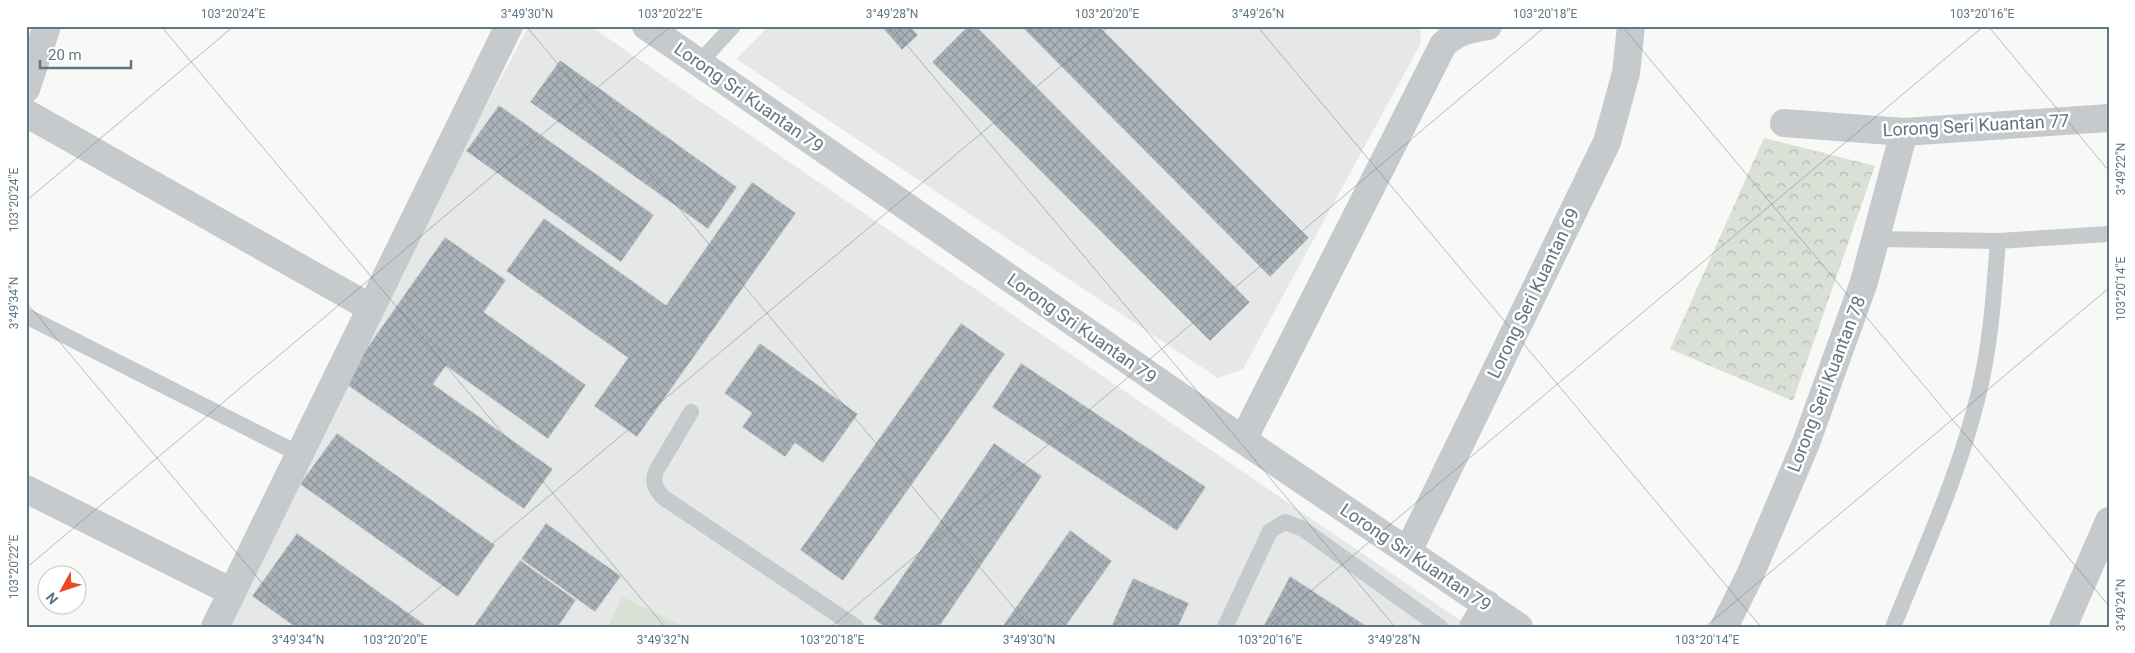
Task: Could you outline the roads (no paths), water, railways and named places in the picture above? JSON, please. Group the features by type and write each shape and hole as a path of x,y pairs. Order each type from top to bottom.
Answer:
{"street":[{"path":"26,89 47,26"},
{"path":"215,627 509,26"},
{"name":"Lorong Sri Kuantan 79","path":"646,26 1243,440 1408,551 1480,616 1519,627"},
{"name":"Lorong Seri Kuantan 69","path":"1408,551 1607,142 1626,73 1631,26"},
{"path":"1243,440 1443,45 1450,38 1472,27"},
{"path":"26,113 371,308"},
{"name":"Lorong Seri Kuantan 77","path":"1784,123 1904,132 2109,118"},
{"name":"Lorong Seri Kuantan 78","path":"1724,627 1750,575 1806,443 1864,282 1904,132"},
{"path":"26,489 232,592"},
{"path":"2063,627 2109,521"}],"lane":[{"path":"700,62 733,26"},
{"path":"1876,238 1998,241 2109,234"},
{"path":"1892,627 1958,466 1979,391 1994,302 1998,241"},
{"path":"26,316 299,454"},
{"path":"691,412 656,471 653,481 656,490 672,504 856,627"},
{"path":"1225,627 1270,531 1286,522 1303,529 1440,627"}]}
